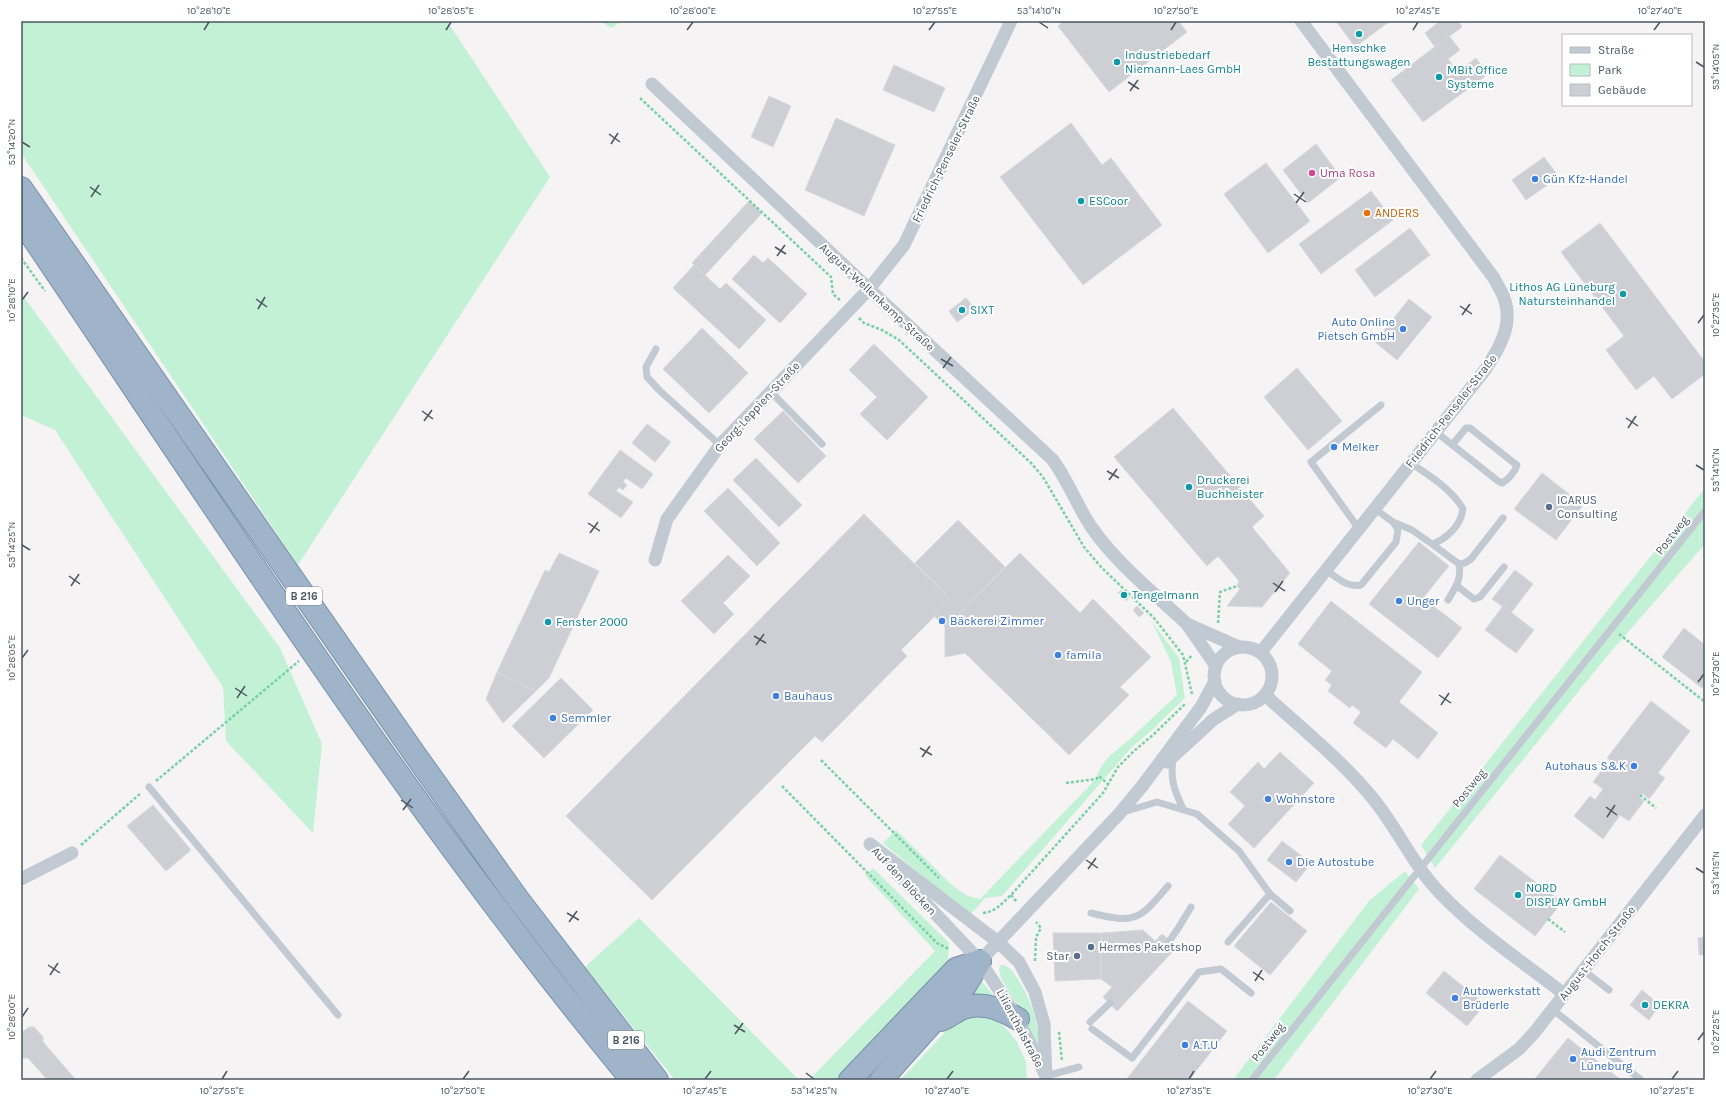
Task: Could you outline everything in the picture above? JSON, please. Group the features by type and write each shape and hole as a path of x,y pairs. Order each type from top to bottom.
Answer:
{"highway":[{"name":"B 216","path":"21,188 416,756 517,898 657,1080"},
{"name":"B 216","path":"21,220 397,772 573,1008 632,1080"},
{"path":"881,1080 965,986 980,961"},
{"path":"850,1080 956,969 980,961"},
{"path":"932,1023 965,1007 979,1006 991,1006 1018,1019"}],"street":[{"name":"Friedrich-Penseler-Straße","path":"869,289 904,245 1011,21"},
{"name":"Friedrich-Penseler-Straße","path":"1261,652 1485,370 1498,350 1504,336 1507,318 1505,298 1494,278 1301,21"},
{"name":"August-Wellenkamp-Straße","path":"652,84 1052,459 1063,473 1091,527 1105,546 1121,563 1187,624 1216,666"},
{"name":"Georg-Leppien-Straße","path":"656,560 667,519 720,445 869,289"},
{"name":"August-Wellenkamp-Straße","path":"1187,624 1239,647"},
{"path":"1247,646 1261,652 1267,659 1271,668 1272,678 1270,687 1265,695 1257,701 1248,704 1238,704 1223,697 1218,690 1215,681 1216,666 1221,657 1229,650 1247,646"},
{"path":"980,961 1120,813 1143,785 1201,706 1215,681"},
{"path":"1265,695 1349,772 1371,796 1419,869 1440,893 1468,920 1564,994"},
{"path":"1143,785 1214,719 1238,704"},
{"name":"August-Horch-Straße","path":"1477,1080 1519,1049 1705,815"},
{"name":"Auf den Blöcken","path":"980,961 870,844 998,942"},
{"path":"21,879 72,853"},
{"name":"Lilienthalstraße","path":"998,942 1019,962 1035,992 1044,1024 1046,1078"},
{"name":"Lilienthalstraße","path":"980,961 1018,1019 1046,1078"}],"lane":[{"path":"656,348 646,367 647,377 720,445"},
{"path":"771,392 822,444"},
{"path":"1359,529 1311,462 1381,405"},
{"path":"1436,432 1452,445 1502,483 1516,469 1517,465 1470,428 1466,428 1452,445"},
{"path":"1411,463 1451,493 1458,500 1463,509 1462,517 1448,536 1442,541 1432,544"},
{"path":"1375,509 1393,522 1412,530 1459,564 1461,573 1457,586 1448,600"},
{"name":"Postweg","path":"1252,1080 1705,511"},
{"path":"1459,564 1465,563 1471,559 1503,518"},
{"path":"1326,570 1344,583 1353,586 1361,585 1396,542 1398,530 1393,522"},
{"path":"1457,586 1474,599 1480,597 1504,566"},
{"path":"1174,756 1172,785 1182,809"},
{"path":"149,787 338,1015"},
{"path":"1120,813 1157,802 1197,814 1239,851 1270,894 1290,911"},
{"path":"1091,913 1117,919 1133,918 1146,911 1168,886"},
{"path":"1228,942 1270,894"},
{"path":"1170,940 1180,927 1191,907"},
{"path":"1110,1003 1091,1025 1132,1058 1198,972 1221,969 1251,993"},
{"path":"1583,970 1609,990"},
{"path":"1552,1009 1641,1080"},
{"path":"1046,1078 1079,1067"}],"path":[{"path":"640,98 831,277 833,294 849,309 864,323 882,330 899,340 1030,463 1053,491 1084,547 1101,567 1154,618 1183,655 1192,693 1190,698 1154,734 1134,750 1118,767 1103,793 1011,895 997,908 983,913"},
{"path":"1391,217 1401,209 1406,217"},
{"path":"1220,592 1236,586"},
{"path":"1612,628 1705,702"},
{"path":"72,853 301,659"},
{"path":"821,760 888,826"},
{"path":"1066,783 1096,779 1099,776 1108,784"},
{"path":"782,786 854,860"},
{"path":"1640,795 1656,808"},
{"path":"1548,919 1565,932"}],"green space":[{"path":"21,21 447,21 550,177 298,565 21,153"},
{"path":"600,21 623,21 611,28"},
{"path":"21,293 280,648 322,744 313,833 226,741 223,687 55,430 21,415"},
{"path":"1705,488 1705,544 1608,655 1435,868 1421,845"},
{"path":"1152,622 1179,658 1185,698 1131,748 1002,896 985,898 969,916 883,843 896,830 954,887 968,896 980,899 1096,779 1098,772 1106,760 1177,695 1171,662"},
{"path":"873,868 949,943 948,960 937,982 837,1080 809,1080 935,951 865,875"},
{"path":"1405,871 1419,889 1274,1080 1233,1080 1369,901"},
{"path":"639,918 799,1080 675,1080 585,967"},
{"path":"1000,965 1004,965 1013,972 1029,1000 1037,1028 1042,1057 1024,1017 1001,978 999,969"},
{"path":"980,979 1000,1004 959,1003"},
{"path":"973,1016 999,1021 1016,1040 1026,1062 1027,1080 900,1080 953,1024"}],"building":[{"name":"Industriebedarf Niemann-Laes GmbH","path":"1064,21 1178,21 1187,32 1109,92 1058,26"},
{"name":"Henschke Bestattungswagen","path":"1336,21 1390,21 1355,47"},
{"path":"1440,21 1458,21 1462,27 1435,47 1425,33"},
{"name":"MBit Office Systeme","path":"1449,36 1460,50 1448,59 1458,72 1476,58 1488,74 1423,122 1391,80"},
{"path":"894,65 945,88 934,112 883,90"},
{"path":"769,96 791,106 773,147 751,137"},
{"path":"836,118 895,145 864,216 805,190"},
{"name":"ESCoor","path":"1071,123 1102,165 1111,158 1162,225 1083,285 1000,177"},
{"name":"Uma Rosa","path":"1316,144 1341,177 1308,203 1283,170"},
{"name":"Gün Kfz-Handel","path":"1544,157 1559,177 1526,200 1512,180"},
{"path":"1266,163 1310,221 1268,253 1224,194"},
{"path":"1371,191 1393,220 1321,274 1299,244"},
{"path":"749,201 762,213 705,275 692,263"},
{"name":"Lithos AG Lüneburg Natursteinhandel","path":"1600,223 1705,362 1705,374 1672,399 1654,376 1636,390 1606,350 1624,336 1561,252"},
{"path":"1410,228 1430,255 1375,297 1355,270"},
{"path":"754,255 763,263 768,258 807,294 780,323 732,279"},
{"path":"694,265 720,289 726,283 766,320 739,349 673,288"},
{"name":"SIXT","path":"966,298 975,309 957,322 949,311"},
{"name":"Auto Online Pietsch GmbH","path":"1409,299 1432,317 1397,360 1375,342"},
{"path":"702,328 748,373 709,413 663,369"},
{"path":"874,344 928,397 887,440 860,414 877,397 849,370"},
{"path":"1297,368 1342,421 1308,450 1264,397"},
{"name":"Druckerei Buchheister","path":"1173,408 1264,516 1252,527 1290,573 1262,607 1227,606 1240,589 1237,586 1239,581 1218,556 1207,566 1114,457"},
{"path":"783,411 826,456 798,483 754,439"},
{"path":"647,424 671,442 655,462 632,443"},
{"path":"620,450 653,474 642,489 626,478 623,482 627,485 623,490 619,487 616,491 633,502 621,518 588,494"},
{"path":"756,458 802,505 779,527 733,480"},
{"name":"ICARUS Consulting","path":"1542,473 1583,505 1556,540 1514,509"},
{"path":"728,488 780,543 757,566 704,511"},
{"name":"Bauhaus","path":"864,514 951,600 901,650 907,656 822,742 815,736 652,900 566,816"},
{"path":"958,520 1005,567 945,627 934,616 951,600 915,563"},
{"name":"Unger","path":"1419,542 1449,566 1423,598 1462,628 1438,658 1369,604"},
{"name":"Fenster 2000","path":"559,553 599,571 549,678 536,691 497,672 545,570 549,572"},
{"name":"famila","path":"1020,553 1080,613 1093,599 1151,657 1120,687 1129,695 1069,755 965,653 945,657 945,627"},
{"path":"728,555 750,576 723,603 734,614 714,634 681,601"},
{"path":"1515,570 1533,584 1511,613 1492,599"},
{"name":"Tengelmann","path":"1121,590 1129,597 1126,601 1118,593"},
{"path":"1331,601 1422,672 1399,702 1438,733 1418,759 1393,739 1386,748 1353,723 1361,712 1352,705 1350,708 1328,691 1332,685 1325,680 1332,671 1298,644"},
{"path":"1137,606 1144,613 1139,617 1133,610"},
{"path":"1503,606 1534,630 1516,653 1485,630"},
{"path":"1684,628 1705,645 1705,683 1702,688 1662,657"},
{"path":"497,672 536,691 503,723 486,699"},
{"name":"Semmler","path":"561,678 593,710 544,758 512,726"},
{"name":"Autohaus S&K","path":"1651,701 1690,731 1658,773 1665,778 1649,799 1642,793 1639,797 1644,801 1629,821 1620,815 1603,839 1574,816 1590,796 1595,800 1603,789 1593,782 1610,760 1607,758"},
{"name":"Wohnstore","path":"1280,752 1314,783 1254,848 1228,824 1245,806 1230,792 1258,762 1264,769"},
{"path":"153,805 191,850 166,871 127,826"},
{"name":"Die Autostube","path":"1282,841 1311,863 1296,882 1267,860"},
{"name":"NORD DISPLAY GmbH","path":"1500,855 1562,902 1535,936 1474,889"},
{"path":"1271,902 1307,931 1270,975 1234,946"},
{"path":"1143,930 1155,941 1162,934 1177,947 1117,1011 1103,997 1112,987 1101,979 1101,933"},
{"name":"Star","path":"1053,933 1101,933 1101,979 1055,981"},
{"path":"1705,937 1705,955 1699,955 1698,938"},
{"name":"Autowerkstatt Brüderle","path":"1444,971 1485,1004 1467,1026 1426,993"},
{"name":"DEKRA","path":"1642,990 1660,1005 1649,1020 1630,1005"},
{"name":"A.T.U","path":"1188,1001 1227,1031 1189,1080 1126,1080"},
{"path":"29,1027 34,1027 43,1037 43,1042 76,1080 43,1080 46,1078 28,1058 21,1058 21,1033"},
{"name":"Audi Zentrum Lüneburg","path":"1568,1038 1621,1080 1534,1080"}],"place":[{"name":"Henschke Bestattungswagen","path":"1359,34"},
{"name":"Industriebedarf Niemann-Laes GmbH","path":"1117,62"},
{"name":"MBit Office Systeme","path":"1439,77"},
{"name":"Uma Rosa","path":"1312,173"},
{"name":"Gün Kfz-Handel","path":"1535,179"},
{"name":"ESCoor","path":"1081,201"},
{"name":"ANDERS","path":"1367,213"},
{"name":"Lithos AG Lüneburg Natursteinhandel","path":"1623,294"},
{"name":"SIXT","path":"962,310"},
{"name":"Auto Online Pietsch GmbH","path":"1403,329"},
{"name":"Melker","path":"1334,447"},
{"name":"Druckerei Buchheister","path":"1189,487"},
{"name":"ICARUS Consulting","path":"1549,507"},
{"name":"Tengelmann","path":"1124,595"},
{"name":"Unger","path":"1399,601"},
{"name":"Bäckerei Zimmer","path":"942,621"},
{"name":"Fenster 2000","path":"548,622"},
{"name":"famila","path":"1058,655"},
{"name":"Bauhaus","path":"776,696"},
{"name":"Semmler","path":"553,718"},
{"name":"Autohaus S&K","path":"1634,766"},
{"name":"Wohnstore","path":"1268,799"},
{"name":"Die Autostube","path":"1289,862"},
{"name":"NORD DISPLAY GmbH","path":"1518,895"},
{"name":"Hermes Paketshop","path":"1091,947"},
{"name":"Star","path":"1077,956"},
{"name":"Autowerkstatt Brüderle","path":"1455,998"},
{"name":"DEKRA","path":"1645,1005"},
{"name":"A.T.U","path":"1185,1045"},
{"name":"Audi Zentrum Lüneburg","path":"1573,1059"}]}
